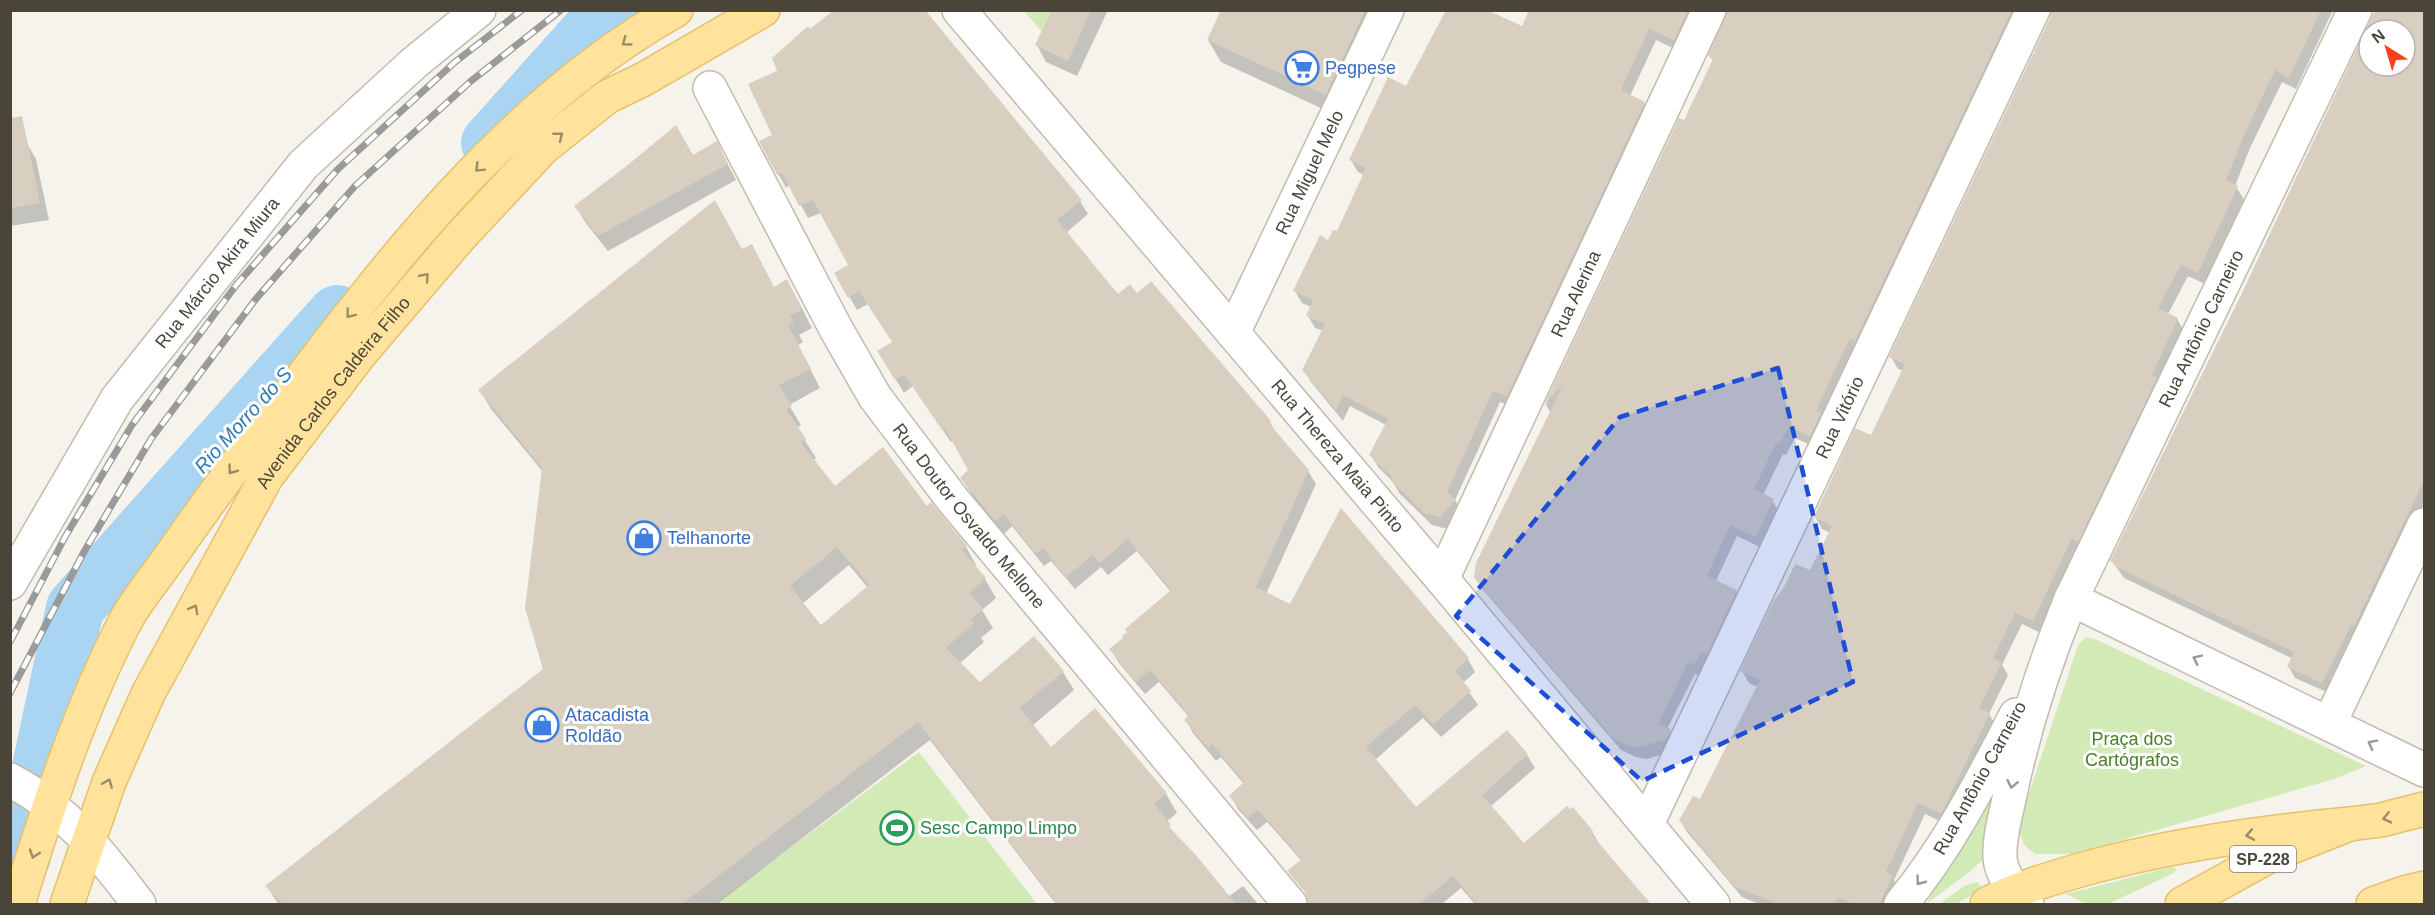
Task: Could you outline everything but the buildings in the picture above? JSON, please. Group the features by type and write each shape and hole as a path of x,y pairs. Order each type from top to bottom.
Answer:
{"main road":[{"name":"Avenida Carlos Caldeira Filho","path":"18,904 50,804 87,705 128,616 227,476 350,314 436,211 523,124 578,77 648,26 676,10"},
{"name":"Avenida Carlos Caldeira Filho","path":"67,904 109,782 147,694 267,476 360,354 459,238 543,148 607,97 644,79 763,10"},
{"name":"SP-228","path":"2182,904 2271,855 2350,824 2380,820 2424,809"},
{"path":"2010,900 2133,855 2272,831 2350,824"},
{"path":"2373,904 2412,895"}],"street":[{"name":"Rua Márcio Akira Miura","path":"10,583 117,399 303,165 414,63 479,10"},
{"name":"Rua Thereza Maia Pinto","path":"959,10 1442,579 1713,904"},
{"name":"Rua Miguel Melo","path":"1233,333 1387,10"},
{"name":"Rua Alerina","path":"1442,579 1709,10"},
{"name":"Rua Vitório","path":"1647,824 2033,10"},
{"name":"Rua Antônio Carneiro","path":"1901,904 1923,877 1959,824 2051,647 2071,599 2355,10"},
{"name":"Rua Doutor Osvaldo Mellone","path":"710,88 836,329 875,397 953,500 1290,904"},
{"path":"2330,722 2424,525"},
{"path":"2071,599 2330,722 2424,770"},
{"name":"Rua Antônio Carneiro","path":"2010,900 2000,858 2002,833 2017,759 2051,647"},
{"path":"10,780 50,804 88,838 139,904"}],"highlighted area":[{"path":"1778,368 1853,682 1642,781 1456,616 1620,417"}],"green space":[{"path":"1024,11 1070,11 1044,34"},
{"name":"Praça dos Cartógrafos","path":"2086,637 2097,640 2366,766 2334,779 2073,854 2035,854 2025,846 2020,835 2022,815 2078,645"},
{"name":"Sesc Campo Limpo","path":"919,752 1037,904 715,904"},
{"path":"2001,761 1986,857 1926,904 1956,854"},
{"path":"2172,867 2177,869 2174,873 2108,904 2086,904 2066,894"},
{"path":"1977,882 1983,888 1956,904 1939,904 1964,886"}],"waterway":[{"name":"Rio Morro do S","path":"490,143 602,18 615,10"},
{"name":"Rio Morro do S","path":"22,856 75,608 337,314"}],"railway":[{"path":"10,642 65,537 132,425 237,284 338,169 455,62 522,10"},
{"path":"10,693 85,550 151,439 255,300 355,186 471,81 561,10"}],"place":[{"name":"Pegpese","path":"1302,68"},
{"name":"Telhanorte","path":"644,538"},
{"name":"Atacadista Roldão","path":"542,725"},
{"name":"Sesc Campo Limpo","path":"897,828"}]}
